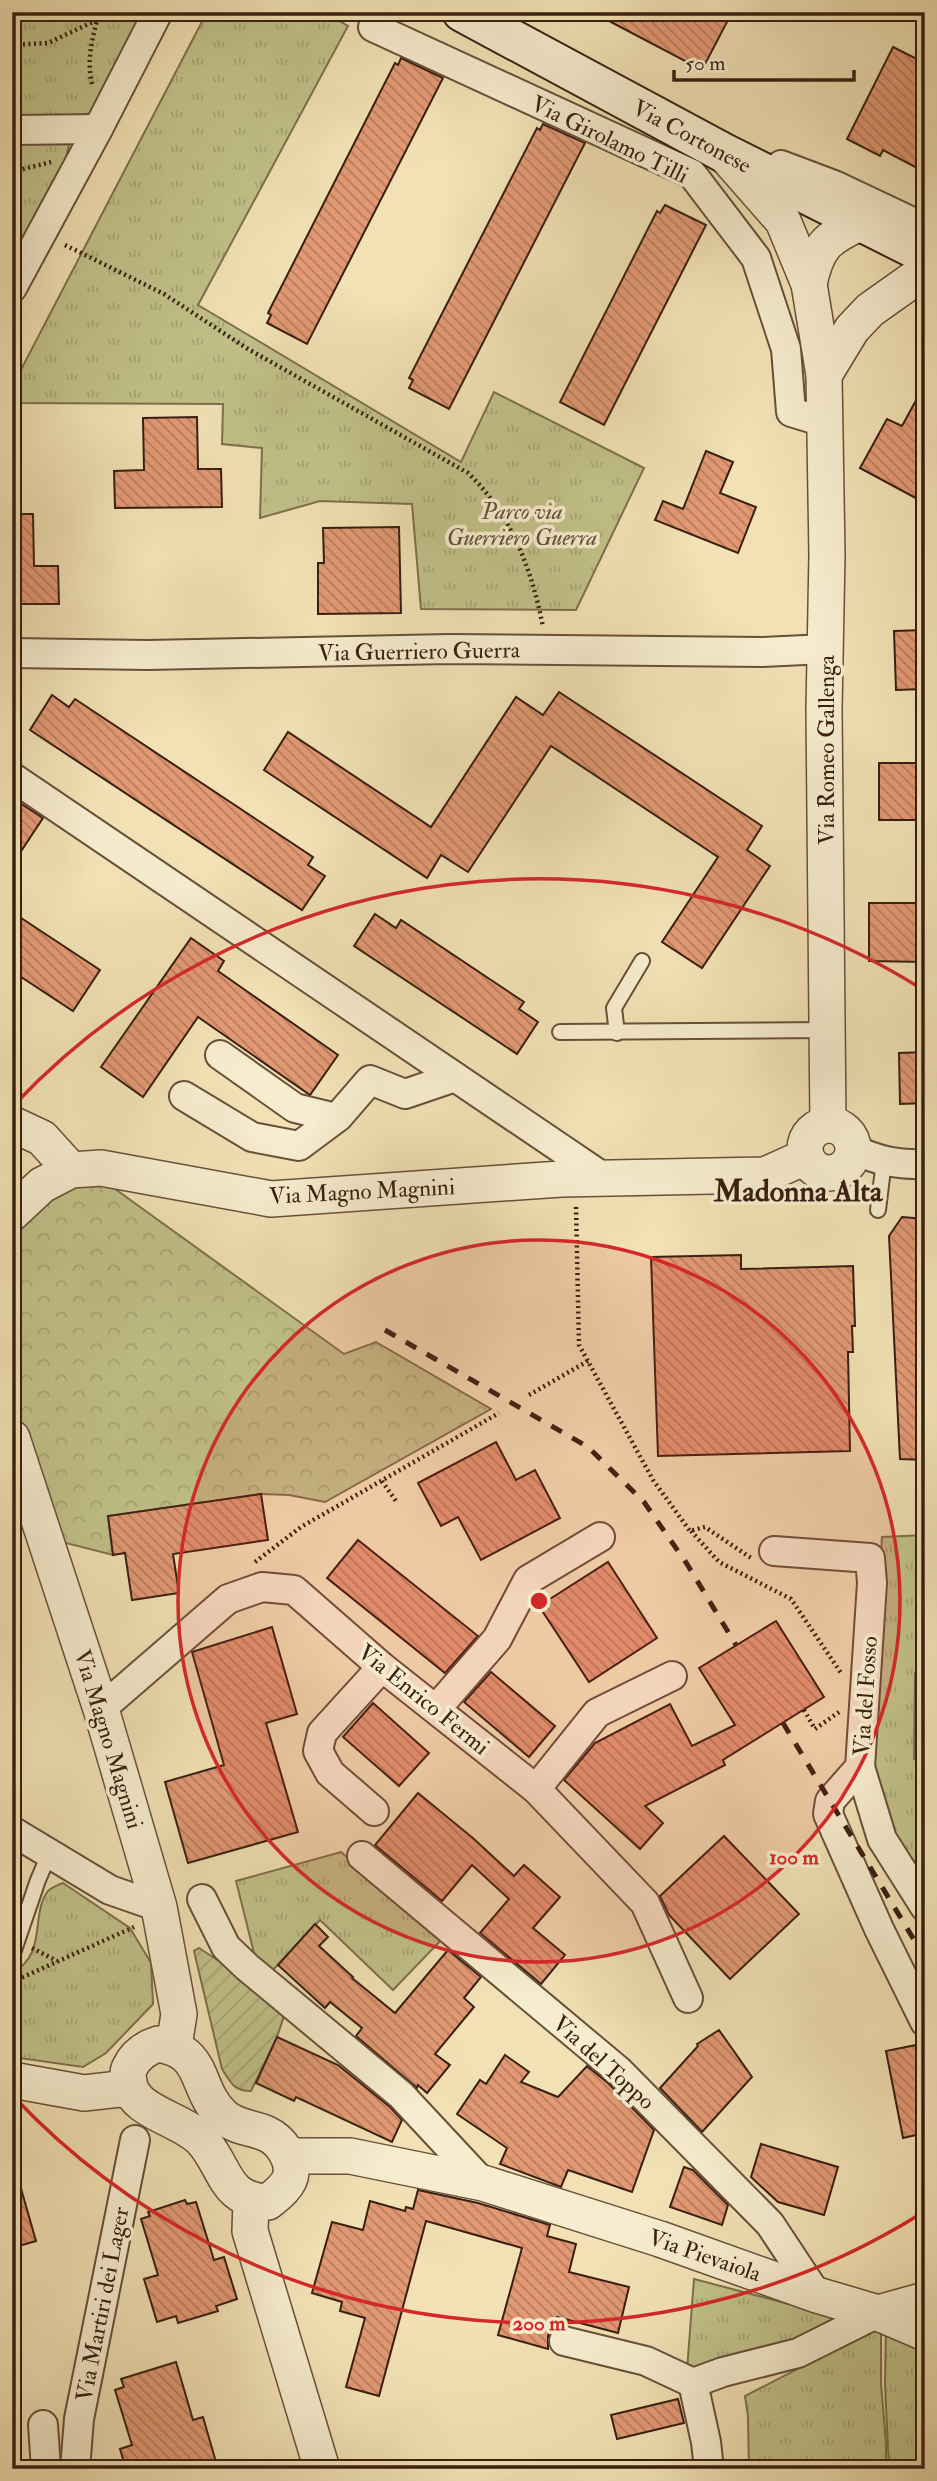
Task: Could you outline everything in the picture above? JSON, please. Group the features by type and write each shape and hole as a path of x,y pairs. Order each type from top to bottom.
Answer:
{"main road":[{"name":"Via Cortonese","path":"462,12 724,153 925,254"}],"street":[{"path":"12,288 158,12"},
{"name":"Via Girolamo Tilli","path":"373,27 692,174 757,258 786,349 791,412 824,422"},
{"path":"12,130 104,118"},
{"path":"724,153 764,158 834,185 925,228"},
{"name":"Via Romeo Gallenga","path":"724,153 783,221 809,284 824,375 828,1125"},
{"name":"Via Romeo Gallenga","path":"809,284 814,261 825,244 840,232 860,223"},
{"path":"824,375 852,329 870,310 925,271"},
{"path":"870,310 925,289"},
{"name":"Via Guerriero Guerra","path":"12,653 148,655 547,649 762,652 826,649"},
{"path":"12,777 455,1077 589,1178"},
{"path":"220,1055 296,1108 336,1118"},
{"path":"184,1096 252,1137 299,1146 336,1118 370,1080 405,1094 455,1077"},
{"path":"12,1124 42,1138 71,1170"},
{"path":"869,1155 833,1174 816,1170 805,1157 805,1142 820,1126 828,1125 842,1129 869,1155 899,1165 925,1164"},
{"name":"Via Magno Magnini","path":"12,1213 42,1185 71,1170 101,1168 271,1199 589,1178 765,1175 805,1157"},
{"name":"Via Magno Magnini","path":"12,1437 101,1709 147,1916 179,2014 174,2046"},
{"path":"436,1709 497,1639 528,1580 600,1537"},
{"name":"Via del Fosso","path":"774,1551 870,1559 872,1583 861,1702 860,1767 830,1801 828,1814 879,1929 925,2022"},
{"name":"Via Enrico Fermi","path":"101,1709 228,1599 262,1587 294,1590 382,1667 536,1790 645,1903 688,1998"},
{"path":"374,1811 330,1773 318,1751 322,1733 382,1667"},
{"path":"536,1790 597,1713 672,1676"},
{"path":"860,1767 882,1839 925,1907"},
{"path":"12,1831 110,1890 147,1916"},
{"name":"Via del Toppo","path":"362,1856 619,2071 770,2224 817,2295"},
{"name":"Via Pievaiola","path":"202,1899 226,1947 401,2095 483,2183"},
{"path":"159,2044 174,2046 184,2052 197,2069 209,2100 224,2117 238,2126 267,2134 281,2144 288,2157 291,2173 282,2191 268,2202 251,2201 234,2190 213,2155 190,2129 148,2109 135,2098 130,2088 128,2069 137,2056 147,2048 159,2044"},
{"path":"12,2080 84,2092 130,2088"},
{"name":"Via Martiri dei Lager","path":"75,2469 79,2419 135,2140"},
{"name":"Via Pievaiola","path":"288,2157 350,2156 483,2183 660,2239 817,2295 878,2313 925,2333"},
{"path":"251,2201 250,2231 322,2469"},
{"path":"564,2342 646,2361 693,2383 723,2372 797,2353 878,2313 925,2300"},
{"path":"693,2383 709,2469"},
{"path":"43,2425 46,2469"}],"lane":[{"path":"617,1033 614,1008 642,961"},
{"path":"560,1032 827,1030"},
{"path":"869,1155 878,1210"},
{"path":"15,1950 38,1880 50,1853"}],"path":[{"path":"102,12 90,46 88,67 104,118"},
{"path":"12,45 48,43 97,20"},
{"path":"42,233 164,294 247,349 468,473 482,486 512,530 537,598 547,649"},
{"path":"589,1178 579,1345 653,1480 690,1531 719,1562 791,1599 861,1702 815,1729 804,1710"},
{"path":"529,1395 588,1361"},
{"path":"249,1592 252,1564 301,1527 499,1413"},
{"path":"382,1481 396,1501"},
{"path":"690,1531 705,1527 756,1561 774,1551"},
{"path":"12,1982 147,1916"},
{"path":"15,1950 33,1949 57,1961"}],"green space":[{"path":"12,12 144,12 92,115 27,116 12,113"},
{"name":"Parco via Guerriero Guerra","path":"207,12 323,12 348,26 198,305 461,462 494,392 644,468 576,610 421,609 412,504 320,501 260,518 262,448 222,444 223,404 12,403 12,387"},
{"path":"70,141 62,175 12,255 12,144"},
{"path":"104,1181 344,1354 376,1342 491,1409 325,1502 289,1495 261,1494 108,1516 113,1555 62,1542 12,1392 12,1244 33,1211 74,1186"},
{"path":"925,1535 925,1670 915,1673 914,1759 925,1758 925,1883 903,1849 868,1779 882,1537"},
{"path":"341,1852 444,1937 393,1990 320,1920 271,1972 255,1957 236,1881"},
{"path":"63,1883 130,1928 151,1963 153,2004 106,2053 83,2067 12,2057 12,1973 23,1965 30,1955 43,1900 48,1891"},
{"path":"199,1948 239,1974 285,2013 277,2037 251,2091 237,2088 222,2069 194,1951"},
{"path":"694,2279 835,2316 832,2330 687,2370"},
{"path":"881,2326 886,2469 749,2469 745,2396"},
{"path":"886,2328 925,2341 925,2469 889,2469 885,2385"}],"building":[{"path":"592,12 713,12 728,20 702,70"},
{"path":"893,47 925,63 925,172 883,150 880,156 847,139"},
{"path":"401,58 443,78 307,344 267,323 271,315 268,313 395,63 398,65"},
{"path":"543,124 585,143 449,409 409,388 413,380 409,378 537,128 540,130"},
{"path":"665,205 706,225 604,425 560,402 657,211 660,213"},
{"path":"925,384 925,503 860,468 887,419 902,426"},
{"path":"197,417 198,469 221,469 222,507 115,508 114,471 144,470 143,418"},
{"path":"706,451 733,462 720,493 756,507 738,553 655,520 663,501 683,509"},
{"path":"12,514 33,514 34,566 58,566 59,604 12,604"},
{"path":"399,527 401,613 318,614 318,563 324,563 323,528"},
{"path":"925,630 925,689 896,690 894,631"},
{"path":"559,692 762,826 747,850 770,866 702,968 662,942 718,857 551,746 468,872 441,855 427,878 264,770 288,732 431,827 516,697 543,715"},
{"path":"52,695 69,707 75,699 313,857 308,865 325,876 302,910 30,730"},
{"path":"879,763 925,763 925,820 879,820"},
{"path":"12,798 43,818 12,865"},
{"path":"869,903 925,903 925,962 869,961"},
{"path":"12,912 100,970 73,1011 12,971"},
{"path":"375,914 396,928 401,920 524,1002 519,1009 538,1022 517,1054 354,946"},
{"path":"191,938 224,961 218,971 338,1055 310,1095 198,1017 143,1097 101,1067"},
{"path":"925,1052 925,1103 900,1104 899,1053"},
{"path":"902,1217 925,1219 925,1460 900,1459 889,1236"},
{"path":"741,1255 741,1269 853,1266 855,1326 852,1326 853,1352 848,1352 850,1451 658,1456 651,1257"},
{"path":"496,1442 516,1480 535,1470 560,1518 481,1560 458,1517 441,1526 418,1483"},
{"path":"261,1494 268,1540 173,1554 179,1593 132,1600 125,1553 113,1555 108,1516"},
{"path":"358,1540 478,1636 445,1673 327,1578"},
{"path":"608,1562 657,1638 589,1682 539,1606"},
{"path":"776,1621 824,1697 723,1760 725,1765 645,1806 663,1823 640,1849 564,1780 595,1743 670,1704 692,1746 735,1725 699,1668"},
{"path":"272,1627 297,1714 266,1723 298,1832 188,1863 165,1782 224,1765 192,1652"},
{"path":"491,1672 555,1726 529,1757 464,1702"},
{"path":"373,1703 429,1753 399,1786 343,1737"},
{"path":"418,1793 514,1876 524,1865 560,1897 533,1928 565,1955 541,1984 480,1933 509,1899 472,1865 442,1901 375,1845"},
{"path":"724,1836 799,1914 730,1979 669,1915 660,1896"},
{"path":"315,1924 328,1937 319,1946 352,1978 395,2013 448,1950 481,1977 464,1998 474,2007 435,2054 450,2065 427,2093 418,2085 417,2088 356,2036 362,2028 330,2002 325,2008 278,1965"},
{"path":"719,2030 752,2077 702,2132 660,2088 697,2044"},
{"path":"277,2037 338,2065 390,2107 402,2120 392,2142 296,2097 294,2101 256,2083"},
{"path":"921,2044 925,2062 925,2133 903,2138 886,2051"},
{"path":"505,2055 529,2072 521,2082 558,2097 587,2066 608,2083 654,2130 632,2192 568,2170 561,2187 500,2164 507,2148 457,2114 480,2080 486,2084"},
{"path":"761,2144 838,2167 824,2215 778,2202 751,2177"},
{"path":"684,2167 693,2170 728,2205 722,2225 670,2207"},
{"path":"18,2178 36,2241 12,2248 12,2179"},
{"path":"418,2190 478,2203 550,2225 547,2236 576,2244 569,2272 629,2287 618,2333 557,2317 548,2336 548,2349 498,2335 522,2248 426,2221 379,2396 346,2387 365,2318 340,2311 342,2302 312,2293 332,2222 363,2230 370,2201 405,2211 406,2207 413,2209"},
{"path":"185,2200 187,2204 196,2202 214,2260 224,2257 237,2299 216,2306 218,2311 178,2323 176,2316 157,2322 144,2279 158,2275 141,2219 150,2216 148,2212"},
{"path":"176,2362 193,2420 203,2417 218,2469 126,2469 120,2449 132,2445 115,2390 124,2387 121,2379"},
{"path":"678,2399 684,2423 617,2439 611,2415"}],"railway":[{"path":"12,117 16,98 21,12"},
{"path":"385,1330 588,1447 644,1502 687,1564 736,1645"},
{"path":"783,1723 925,1958"}],"district":[{"name":"Madonna Alta","path":"798,1191"}]}
